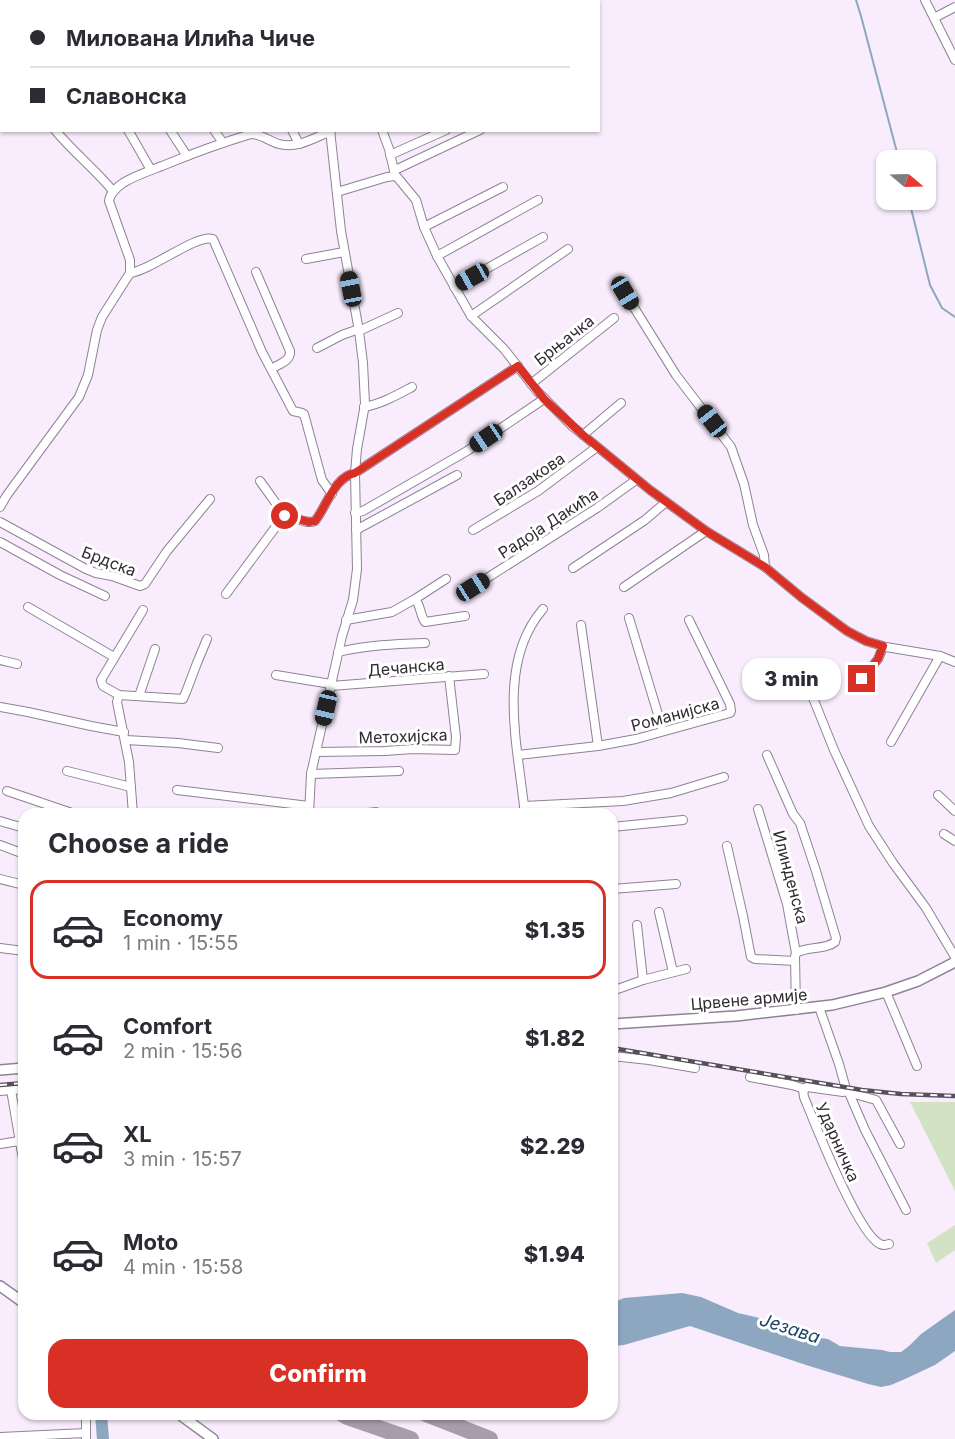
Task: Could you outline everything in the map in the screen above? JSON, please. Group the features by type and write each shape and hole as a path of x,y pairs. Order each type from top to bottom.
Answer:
{"main road":[{"name":"Црвене армије","path":"618,1024 796,1010 848,1002 918,981 955,962"},
{"path":"0,1070 18,1068"},
{"path":"0,1286 18,1299"},
{"path":"186,1420 213,1439"}],"street":[{"path":"925,0 955,60"},
{"path":"934,18 955,7"},
{"path":"57,132 113,191"},
{"path":"129,132 151,170"},
{"path":"171,132 187,156"},
{"path":"215,132 223,143"},
{"path":"0,507 79,397 88,375 102,317 130,273 130,260 109,201 113,191 123,183 151,170 255,132 281,145 288,146 300,144 329,132"},
{"path":"293,132 300,144"},
{"path":"309,808 311,774 338,652 353,600 357,569 355,473 365,383 359,330 344,252 331,132"},
{"path":"383,132 395,173 416,200 436,256 471,316 504,349 544,399 636,480 706,531 765,567 847,631 866,641 883,646 940,656 955,662"},
{"path":"390,155 442,132"},
{"path":"337,192 387,177 476,132"},
{"path":"424,227 503,187"},
{"path":"436,256 537,200"},
{"path":"130,273 149,267 207,237 212,238 271,369 293,410 304,414 322,480 332,494"},
{"path":"454,287 543,237"},
{"path":"471,316 568,249"},
{"path":"306,258 344,252"},
{"path":"256,272 291,354 288,360 271,369"},
{"path":"625,293 676,375 731,447 744,484 753,525 764,555 765,567"},
{"path":"317,348 342,335 398,313"},
{"name":"Брњачка","path":"531,384 614,318"},
{"path":"260,481 285,516 313,522 345,477 355,473 518,366"},
{"path":"364,408 412,387"},
{"path":"355,513 363,511 467,451 544,399"},
{"path":"583,435 621,403"},
{"name":"Балзакова","path":"473,530 538,491 597,447"},
{"path":"356,530 457,475"},
{"name":"Радоја Дакића","path":"473,587 597,508 636,480"},
{"name":"Брдска","path":"0,522 86,569 140,586 145,584 167,551 210,499"},
{"path":"573,568 645,520 666,502"},
{"path":"226,594 285,516"},
{"path":"624,587 706,531"},
{"path":"0,542 60,575 105,596"},
{"path":"346,620 392,612 446,579"},
{"path":"415,599 425,622 465,616"},
{"path":"28,607 114,657"},
{"path":"524,808 513,690 519,652 533,621 543,609"},
{"path":"143,610 101,680 103,686 119,695 183,699 207,639"},
{"path":"629,618 663,731"},
{"name":"Романијска","path":"518,755 598,746 636,739 730,713 725,694 689,620"},
{"path":"581,625 598,746"},
{"path":"338,652 354,648 425,643"},
{"path":"862,679 878,659 883,646"},
{"path":"139,696 155,649"},
{"path":"891,742 940,656"},
{"path":"0,660 17,664"},
{"name":"Дечанска","path":"276,675 331,685 484,674"},
{"name":"Метохијска","path":"316,752 455,750 456,737 448,676"},
{"path":"809,688 869,826 926,908 955,957"},
{"path":"119,695 117,702 125,736 133,808"},
{"path":"0,707 91,726 125,736 218,748"},
{"path":"727,846 751,957 755,959 795,957 801,950 831,945 835,942 836,938 804,831 793,814 766,755"},
{"path":"67,771 132,787"},
{"path":"311,774 399,771"},
{"path":"546,808 636,799 670,793 724,777"},
{"path":"177,790 296,808"},
{"path":"8,791 58,808"},
{"path":"938,795 955,811"},
{"name":"Илинденска","path":"758,809 787,904 795,957 796,1010"},
{"path":"0,820 18,826"},
{"path":"618,826 683,820"},
{"path":"944,834 955,842"},
{"path":"0,845 18,852"},
{"path":"0,879 18,884"},
{"path":"618,889 676,884"},
{"path":"659,912 673,972"},
{"path":"637,925 643,980"},
{"path":"0,948 18,950"},
{"path":"618,989 686,969"},
{"path":"886,992 917,1066"},
{"name":"Ударничка","path":"819,1007 847,1092 809,1087 804,1089 804,1097 853,1207 866,1229 878,1243 889,1244"},
{"path":"618,1057 695,1068"},
{"path":"750,1077 804,1089"},
{"path":"0,1091 18,1089"},
{"path":"11,1090 18,1135"},
{"path":"847,1092 876,1100 900,1144"},
{"path":"847,1092 906,1210"},
{"path":"0,1144 18,1141"},
{"path":"0,1437 86,1436 86,1420"}],"green space":[{"path":"910,1102 955,1102 955,1191"},
{"path":"955,1225 955,1250 936,1263 927,1243"}],"water":[{"path":"682,1293 701,1297 738,1313 764,1319 814,1337 828,1339 840,1346 890,1352 901,1352 921,1334 955,1310 955,1351 935,1365 891,1385 881,1387 806,1365 690,1326 618,1346 618,1300"}],"waterway":[{"path":"856,0 896,150"},
{"path":"911,210 930,285 942,308 955,317"},
{"name":"Језава","path":"101,1420 103,1439"}],"taxiway":[{"path":"356,1420 411,1439"},
{"path":"441,1420 490,1439"}],"railway":[{"path":"618,1049 862,1090 955,1096"},
{"path":"0,1085 18,1084"}],"route":[{"path":"285,516 309,522 315,521 338,484 345,477 355,473 518,366 544,399 583,435 650,490 706,531 765,567 827,618 866,641 883,646 878,659 862,679"}]}
